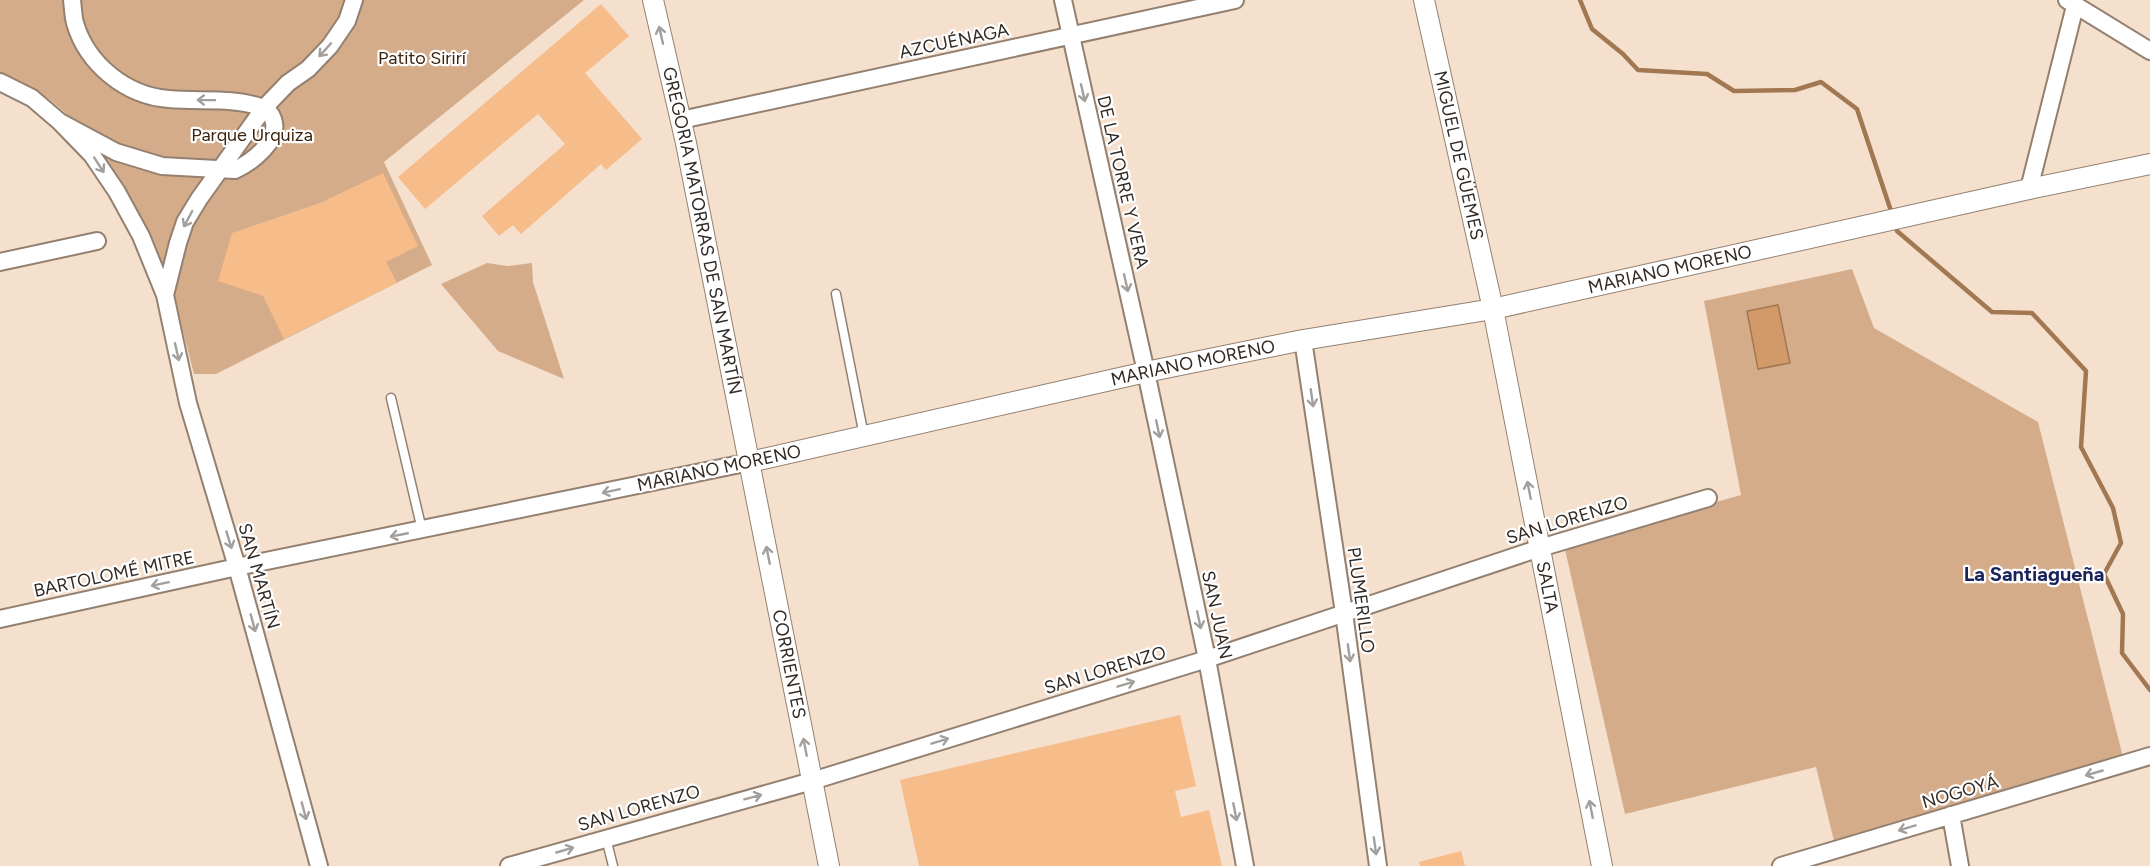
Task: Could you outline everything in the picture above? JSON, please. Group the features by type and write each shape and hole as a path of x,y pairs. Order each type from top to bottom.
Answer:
{"street":[{"path":"0,82 32,98 60,122 100,145 162,166 235,170 246,165 273,136 276,127 271,114 264,108 241,102 212,99 168,99 146,94 121,84 99,66 85,46 75,22 72,0"},
{"path":"165,295 185,222 264,108 330,46 347,21 354,0"},
{"name":"GREGORIA MATORRAS DE SAN MARTÍN","path":"653,0 681,120 750,462"},
{"name":"DE LA TORRE Y VERA","path":"1062,0 1146,372"},
{"name":"AZCUÉNAGA","path":"681,120 1235,0"},
{"name":"MIGUEL DE GÜEMES","path":"1424,0 1493,309"},
{"path":"2023,190 2071,3 2150,51"},
{"name":"SAN MARTÍN","path":"60,122 93,155 117,192 141,236 165,295 188,403 237,567 320,866"},
{"name":"MARIANO MORENO","path":"237,567 422,531 750,462 1146,372 1304,340 1493,309 2023,190 2150,164"},
{"path":"0,262 97,241"},
{"name":"SALTA","path":"1493,309 1602,866"},
{"name":"PLUMERILLO","path":"1304,340 1378,866"},
{"name":"SAN JUAN","path":"1146,372 1207,659 1245,866"},
{"name":"CORRIENTES","path":"750,462 829,866"},
{"name":"SAN LORENZO","path":"509,866 812,781 1207,659 1540,548 1708,498"},
{"name":"BARTOLOMÉ MITRE","path":"0,619 237,567"},
{"name":"NOGOYÁ","path":"1781,866 2150,756"},
{"path":"1951,815 1960,866"}],"lane":[{"path":"836,294 864,436"},
{"path":"391,398 422,531"},
{"path":"606,838 613,866"}],"green space":[{"name":"Parque Urquiza","path":"0,0 584,0 384,162 432,265 216,374 194,374 162,264 148,230 119,180 68,115 43,95 16,79 0,73"},
{"path":"487,263 507,266 532,263 533,282 564,379 498,351 441,284"},
{"path":"1852,269 1874,328 2038,422 2123,757 1834,841 1816,767 1625,814 1564,545 1741,495 1704,301"}],"shaded area":[{"path":"1778,305 1790,363 1758,369 1747,311"}],"building":[{"path":"601,4 629,36 585,73 642,139 606,170 601,164 521,234 513,225 499,236 482,216 565,144 538,114 425,209 398,177"},
{"path":"383,173 418,246 386,262 397,283 284,339 263,296 218,281 232,233 320,203"},
{"path":"1180,715 1196,786 1175,791 1181,817 1209,810 1222,866 919,866 900,780"},
{"path":"1461,851 1465,866 1420,866 1419,862"}],"waterway":[{"name":"La Santiagueña","path":"1580,0 1592,29 1623,54 1638,70 1707,74 1734,91 1795,90 1821,82 1857,109 1892,214"},
{"name":"La Santiagueña","path":"1895,225 1897,231 1992,312 2032,313 2086,371 2081,447 2113,508 2121,543 2104,574 2123,614 2122,653 2150,690"}],"district":[{"name":"La Santiagueña","path":"2034,574"}],"park label":[{"name":"Patito Sirirí","path":"422,58"}]}
